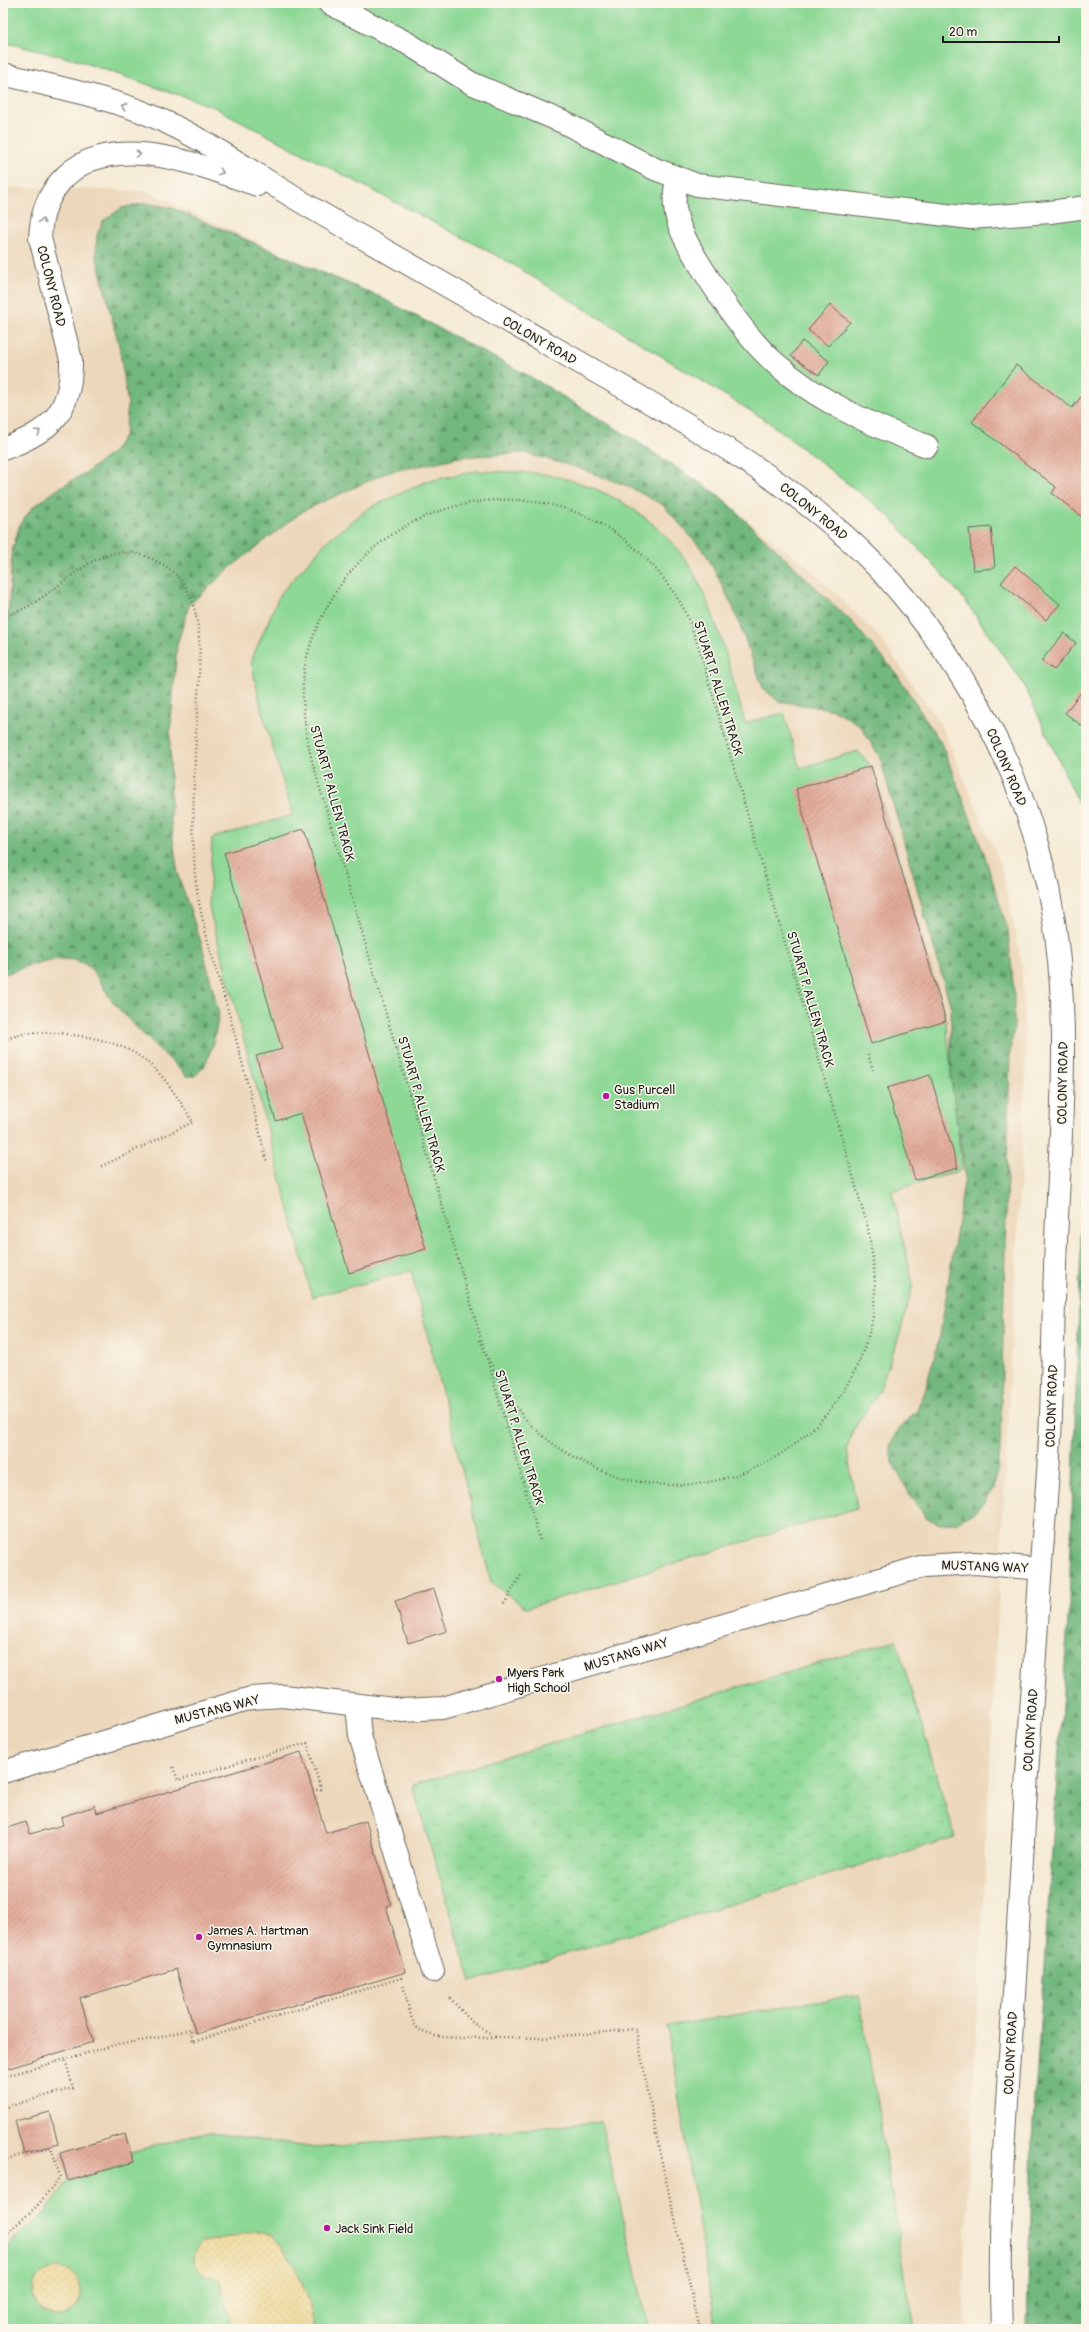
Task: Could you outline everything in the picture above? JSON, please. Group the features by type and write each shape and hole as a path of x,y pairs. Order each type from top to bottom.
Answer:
{"street":[{"path":"329,3 407,43 471,82 565,123 678,178 697,185 959,217 1005,216 1086,207"},
{"name":"COLONY ROAD","path":"3,74 58,87 142,112 219,151 301,202 657,408 766,474 793,493 851,541 900,592 948,656 988,723 1016,784 1038,845 1051,904 1060,974 1063,1056 1050,1437 1040,1569 1004,2154 1000,2292 1002,2329"},
{"name":"COLONY ROAD","path":"3,448 36,434 54,420 67,400 72,381 71,360 42,252 40,221 51,192 76,166 90,159 111,154 134,153 158,156 215,170 301,202"},
{"path":"678,178 674,188 674,205 683,238 741,324 773,362 802,384 838,407 899,435 928,446"},
{"name":"MUSTANG WAY","path":"3,1772 251,1698 282,1696 402,1710 452,1706 924,1566 961,1563 1040,1569"},
{"path":"357,1705 360,1736 433,1971"}],"path":[{"name":"STUART P. ALLEN TRACK","path":"480,1340 496,1375 516,1408 544,1437 577,1459 613,1476 653,1484 695,1484 742,1474 770,1462 802,1440 830,1411 851,1379 866,1345 874,1307 875,1268 868,1228 699,648 684,610 661,575 631,544 594,521 556,505 516,500 477,501 439,510 403,527 370,550 343,580 322,615 310,646 303,681 304,722 312,762 480,1340 540,1540"},
{"path":"3,616 36,603 55,590 69,576 96,560 117,554 131,553 159,562 180,577 191,597 197,620 199,668 193,814 195,875 207,935 244,1067 267,1163"},
{"path":"3,1040 23,1034 44,1033 79,1037 111,1043 128,1048 140,1056 170,1087 193,1122 100,1167"},
{"path":"868,1054 873,1070"},
{"path":"504,1604 522,1573"},
{"path":"173,1768 178,1780 307,1743 320,1789 313,1791"},
{"path":"433,1971 456,2008 473,2023 496,2036"},
{"path":"3,2077 118,2044 153,2039 190,2029 193,2042 401,1978 416,2026 424,2033 442,2037 496,2036 542,2038 636,2029 660,2154 700,2329"},
{"path":"3,2108 74,2088 65,2060"},
{"path":"3,2160 51,2147 60,2177 37,2206 3,2237"}],"shaded area":[{"name":"Myers Park High School","path":"3,187 146,191 315,269 725,505 808,566 881,639 940,723 1001,865 1022,965 1026,1068 963,2290 966,2329 3,2329"}],"green space":[{"path":"3,3 1086,3 1086,837 1081,808 1023,683 961,595 887,514 767,421 507,261 214,107 76,60 3,42"},
{"path":"146,203 172,208 380,297 531,377 625,434 720,496 851,621 896,673 941,743 984,853 1008,930 1014,993 1014,1029 1010,1052 1000,1454 994,1488 979,1509 957,1523 940,1524 926,1518 908,1491 892,1462 890,1446 896,1433 917,1410 924,1394 940,1335 965,1176 951,1079 951,1008 880,758 860,725 834,710 778,701 763,688 733,607 706,554 663,505 625,485 572,466 524,453 460,457 386,473 303,511 232,566 189,605 177,645 170,735 171,824 178,875 202,945 219,1014 213,1045 204,1067 195,1076 186,1076 120,1010 108,995 100,981 86,965 77,961 55,959 33,964 3,975 3,650 9,605 12,551 20,524 33,507 62,486 87,472 114,451 125,434 128,405 119,345 96,255 97,235 103,221 122,208"},
{"name":"Gus Purcell Stadium","path":"476,471 527,472 559,477 608,495 631,508 652,524 671,542 687,562 700,585 720,636 745,723 784,713 800,768 858,751 871,766 946,1021 962,1170 892,1191 913,1284 900,1333 879,1391 852,1432 847,1450 857,1508 526,1608 491,1582 411,1271 312,1297 209,908 212,838 293,815 261,708 251,661 280,594 329,539 369,508 428,481"},
{"path":"1086,1091 1086,2329 1027,2329 1032,2139 1069,1605"},
{"path":"896,1640 955,1837 471,1982 412,1785"},
{"path":"859,1995 914,2329 716,2329 667,2026"},
{"name":"Jack Sink Field","path":"601,2122 649,2329 3,2329 3,2259 12,2241 44,2214 68,2181 133,2162 131,2152 206,2132 316,2148"}],"sand":[{"path":"254,2232 263,2232 273,2235 294,2264 308,2298 315,2329 232,2329 221,2284 218,2278 206,2275 199,2270 194,2262 195,2253 203,2242"},
{"path":"52,2268 62,2268 71,2272 77,2278 80,2283 80,2301 71,2312 62,2316 52,2316 43,2312 37,2306 33,2297 33,2287 37,2278 43,2272"}],"building":[{"path":"830,305 850,322 828,346 808,330"},
{"path":"802,341 829,361 819,375 791,356"},
{"path":"1016,365 1072,408 1086,391 1086,520 1052,493 1056,487 972,422"},
{"path":"991,527 995,568 973,570 969,529"},
{"path":"1015,566 1060,604 1046,620 1001,583"},
{"path":"1064,633 1076,643 1054,670 1041,661"},
{"path":"1086,686 1086,729 1065,713"},
{"path":"871,766 946,1021 871,1044 796,789"},
{"path":"304,829 426,1249 349,1273 301,1113 276,1121 256,1056 282,1049 224,853"},
{"path":"930,1075 958,1168 915,1180 887,1088"},
{"path":"434,1589 447,1631 408,1643 395,1601"},
{"name":"James A. Hartman Gymnasium","path":"301,1752 326,1833 366,1821 391,1904 386,1906 406,1972 196,2034 176,1969 80,1998 93,2042 3,2070 3,1829 26,1822 30,1834 63,1825 61,1817 95,1806 97,1813"},
{"path":"50,2112 58,2144 24,2153 15,2121"},
{"path":"125,2134 134,2162 68,2181 60,2153"}],"place":[{"name":"Gus Purcell Stadium","path":"606,1096"},
{"name":"Myers Park High School","path":"499,1679"},
{"name":"James A. Hartman Gymnasium","path":"199,1937"},
{"name":"Jack Sink Field","path":"327,2228"}]}
